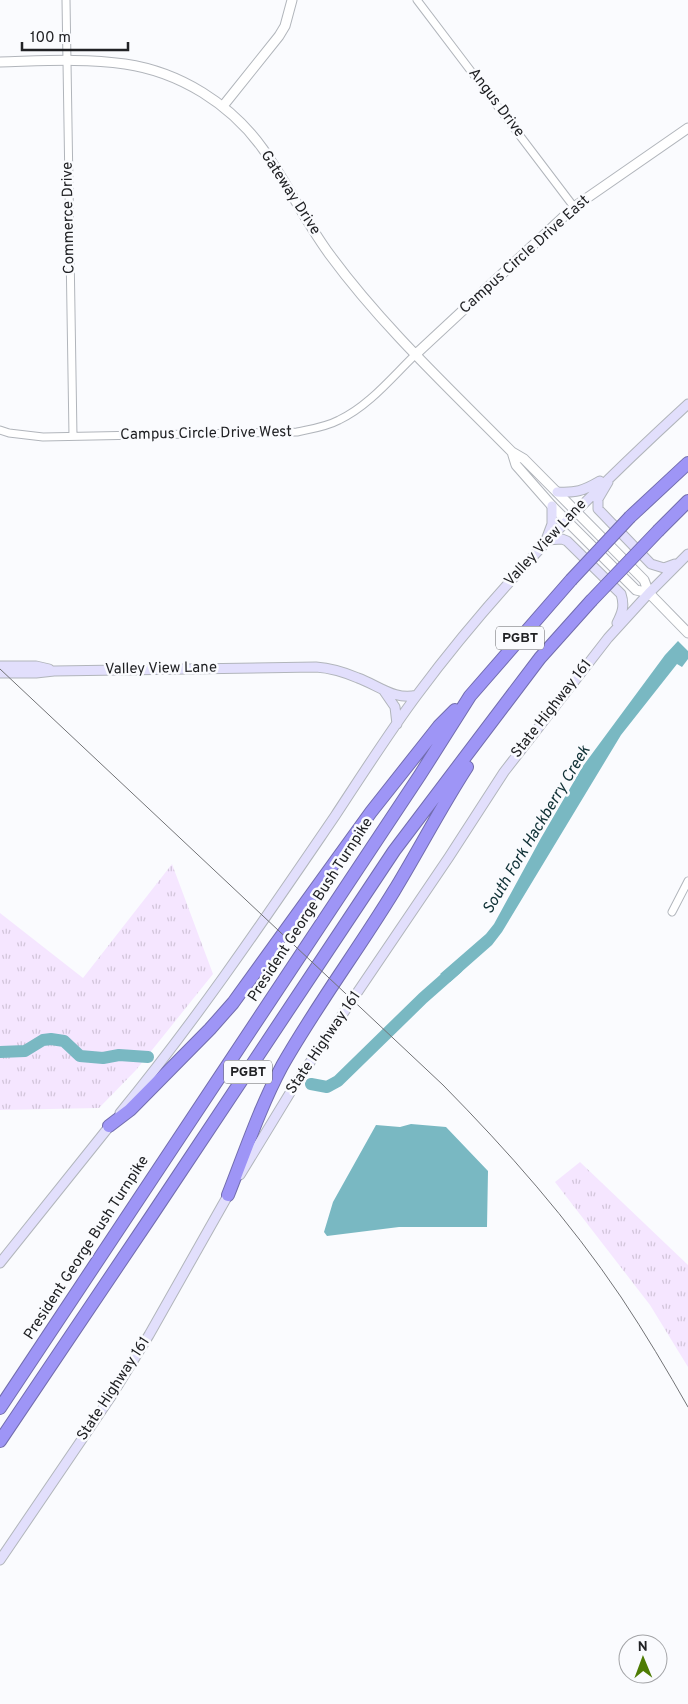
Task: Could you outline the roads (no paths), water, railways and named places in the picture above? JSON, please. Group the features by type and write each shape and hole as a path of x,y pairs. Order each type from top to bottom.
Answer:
{"highway":[{"name":"President George Bush Turnpike","path":"0,1408 420,775 470,696 571,580 630,517 688,463"},
{"name":"PGBT","path":"0,1441 394,851 540,658 591,601 688,500"},
{"path":"109,1126 130,1110 233,1003 371,812 439,726 470,696"},
{"path":"228,1195 267,1095 286,1059 394,891 449,795 493,728 502,708"}],"main road":[{"name":"Valley View Lane","path":"0,674 36,673 54,670 316,667 344,672 384,691 400,696 417,695 492,600 546,540 613,473 688,404"},
{"path":"557,492 586,490 613,473"},
{"path":"613,473 598,499 598,509 651,564 664,568 679,563"},
{"path":"552,506 552,524 546,540 567,541 620,594 623,600 623,612 608,638"},
{"name":"State Highway 161","path":"0,1560 110,1398 149,1335 228,1195 296,1083 449,857 504,772 608,638 688,554"},
{"name":"Valley View Lane","path":"0,666 36,666 54,670"},
{"path":"384,691 395,707 397,724"},
{"path":"0,1263 199,1012 417,695"}],"street":[{"name":"Commerce Drive","path":"66,0 73,436"},
{"path":"223,106 279,36 285,26 292,0"},
{"name":"Angus Drive","path":"416,0 574,207"},
{"name":"Gateway Drive","path":"0,62 67,61 125,64 152,70 171,77 204,93 223,106 262,148 329,254 372,307 512,452 524,459 644,580 649,593 688,634"},
{"name":"Campus Circle Drive East","path":"416,354 574,207 688,128"},
{"name":"Campus Circle Drive West","path":"0,430 35,437 297,432 337,421 360,407 416,354"},
{"name":"Gateway Drive","path":"512,452 516,465 566,521 636,590 649,593"},
{"path":"672,912 688,882"}],"water":[{"path":"678,641 688,651 688,659 682,667 677,664 621,735 502,932 492,945 450,982 440,974 486,934 494,924 583,766 665,655"},
{"path":"411,1124 446,1127 488,1171 487,1227 399,1227 327,1236 324,1232 333,1202 376,1125 400,1127"}],"waterway":[{"name":"South Fork Hackberry Creek","path":"311,1084 327,1087 338,1081 423,998 457,968"},
{"name":"South Fork Hackberry Creek","path":"0,1052 25,1051 43,1040 51,1039 64,1041 80,1056 103,1058 119,1055 148,1057"}],"tram line":[{"path":"0,669 443,1085 491,1135 559,1213 601,1268 639,1324 688,1407"}]}
